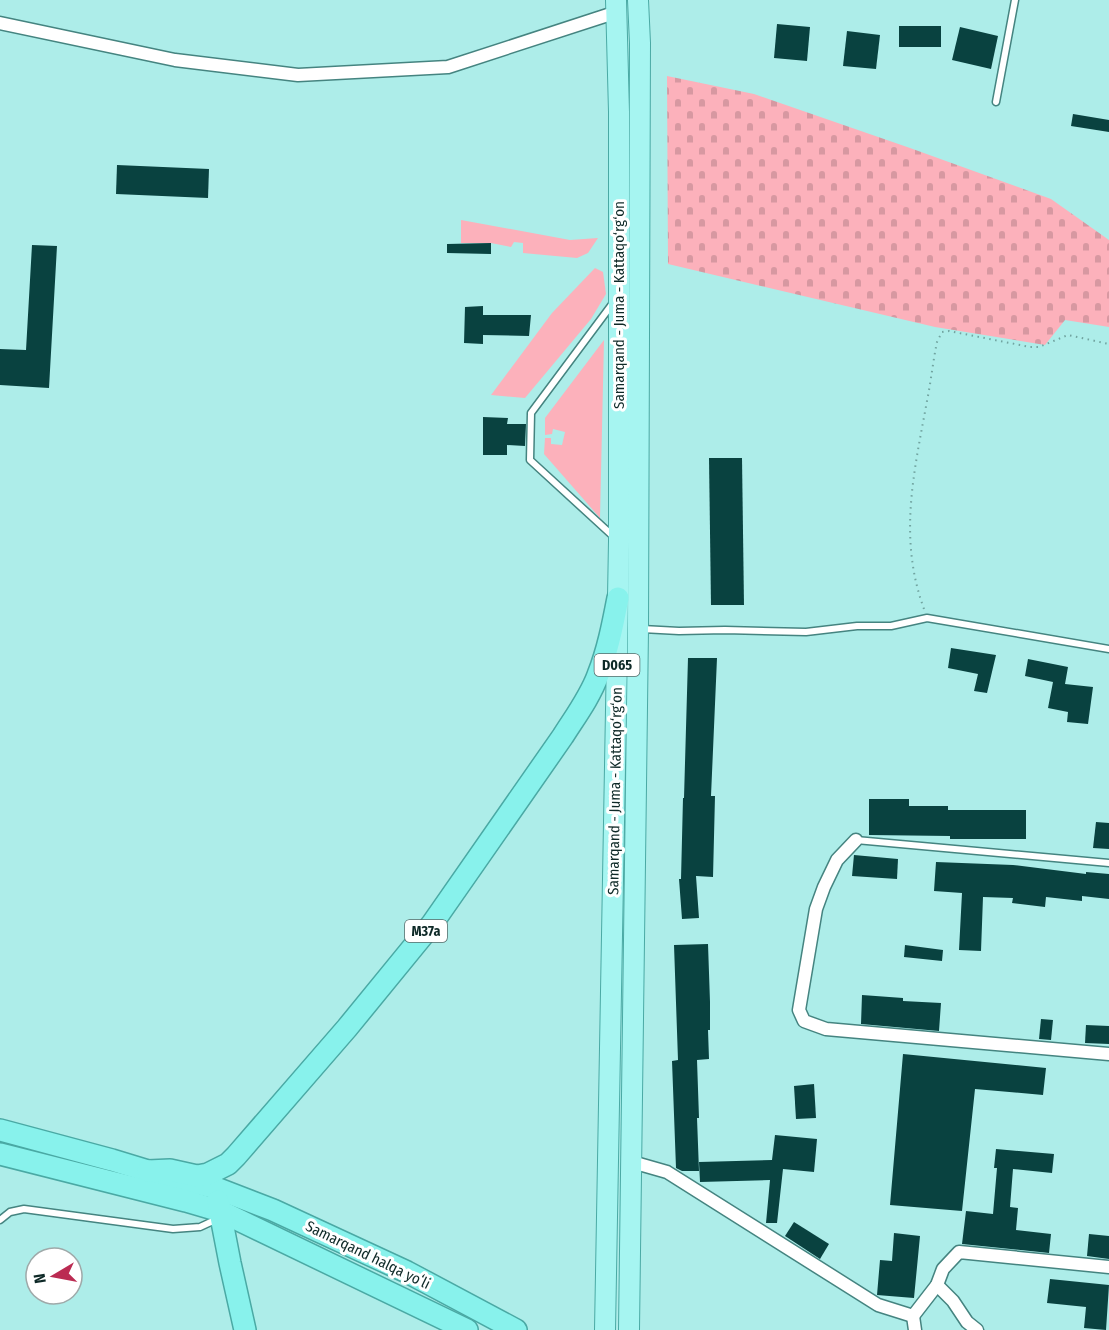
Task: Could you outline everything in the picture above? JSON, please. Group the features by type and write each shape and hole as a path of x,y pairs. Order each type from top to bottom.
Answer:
{"highway":[{"name":"M37a","path":"148,1172 170,1170 197,1176 208,1174 228,1164 260,1130 391,975 432,924 582,706 598,676 618,598"},
{"name":"Samarqand halqa yoʻli","path":"0,1130 148,1172 216,1188 273,1210 407,1272 516,1330"},
{"name":"Samarqand halqa yoʻli","path":"0,1154 186,1201 201,1210 467,1330"},
{"path":"216,1188 217,1216 245,1330"}],"main road":[{"name":"Samarqand - Juma - Kattaqo‘rg‘on","path":"629,1330 638,628 640,67 638,0"},
{"name":"Samarqand - Juma - Kattaqo‘rg‘on","path":"605,1330 619,541 619,112 616,6"}],"street":[{"path":"0,23 175,60 298,75 448,67 616,6"},
{"path":"856,840 837,860 816,909 799,1010 804,1021 826,1029 1109,1054"},
{"path":"632,1162 667,1172 878,1305 913,1316"},
{"path":"915,1330 913,1316 937,1285 943,1269 959,1252 1109,1267"},
{"path":"937,1285 967,1322 977,1330"}],"lane":[{"path":"996,102 1016,0"},
{"path":"619,296 531,413 530,460 619,541"},
{"path":"638,628 678,631 806,632 857,626 891,626 927,618 1109,649"},
{"path":"856,840 1109,863"},
{"path":"0,1220 10,1212 24,1209 173,1229 200,1227 217,1216"}],"path":[{"path":"927,618 914,574 909,518 922,425 937,342 942,332 949,331 1030,347 1039,347 1068,335 1109,344"}],"green space":[{"path":"667,76 754,94 1051,199 1109,240 1109,327 1065,320 1045,345 935,327 668,264"},
{"path":"461,220 570,240 598,238 588,253 577,258 523,253 523,243 514,242 511,247 491,243 461,243"},
{"path":"595,268 603,272 606,294 591,319 525,398 491,395 552,313"},
{"path":"604,340 600,518 544,454 545,438 551,438 551,444 562,445 565,432 553,429 552,434 545,435 545,418"}],"building":[{"path":"777,24 810,27 807,61 774,58"},
{"path":"899,26 941,26 941,47 899,47"},
{"path":"960,27 998,36 991,69 952,60"},
{"path":"847,31 880,35 876,69 843,66"},
{"path":"1073,114 1109,120 1109,132 1071,126"},
{"path":"117,165 209,169 208,198 116,194"},
{"path":"491,243 491,254 447,253 447,244"},
{"path":"32,245 57,246 49,388 0,385 0,349 26,350"},
{"path":"483,306 483,315 531,315 529,336 483,335 483,344 464,343 465,307"},
{"path":"483,417 508,418 507,424 526,424 525,446 507,445 507,455 483,455"},
{"path":"709,458 742,458 744,605 711,605"},
{"path":"951,648 996,655 987,693 974,691 978,674 948,668"},
{"path":"688,658 717,658 711,796 715,796 713,877 696,876 699,918 682,919 679,879 681,879"},
{"path":"1028,659 1068,667 1065,684 1093,687 1088,724 1067,722 1068,712 1048,708 1053,682 1025,676"},
{"path":"869,799 909,799 909,806 948,806 948,810 1026,810 1026,839 950,839 950,836 869,835"},
{"path":"1096,822 1109,823 1109,849 1093,848"},
{"path":"854,855 898,859 897,879 852,876"},
{"path":"936,862 1013,865 1086,874 1086,872 1109,874 1109,899 1082,896 1082,901 1046,897 1045,907 1012,903 1013,898 983,897 981,951 959,950 962,893 934,891"},
{"path":"708,944 709,1059 697,1060 699,1171 682,1171 676,1168 672,1061 678,1060 674,945"},
{"path":"905,945 943,950 942,961 904,957"},
{"path":"862,995 903,998 903,1001 941,1003 939,1031 861,1024"},
{"path":"1041,1019 1053,1020 1051,1040 1039,1039"},
{"path":"1086,1025 1109,1026 1109,1044 1085,1043"},
{"path":"903,1054 1046,1068 1043,1095 975,1089 962,1211 890,1205"},
{"path":"814,1084 816,1118 796,1119 794,1086"},
{"path":"775,1135 817,1139 814,1172 783,1169 777,1223 766,1223 770,1180 700,1182 699,1162 772,1160"},
{"path":"996,1149 1054,1154 1052,1173 1013,1169 1010,1207 1018,1208 1016,1230 1051,1234 1049,1253 962,1244 966,1211 993,1214 997,1168 994,1168"},
{"path":"794,1222 829,1244 820,1259 785,1236"},
{"path":"894,1233 920,1236 914,1298 877,1295 880,1260 892,1261"},
{"path":"1089,1234 1109,1236 1109,1259 1087,1256"},
{"path":"1050,1279 1109,1285 1106,1330 1084,1328 1086,1307 1047,1303"}]}
